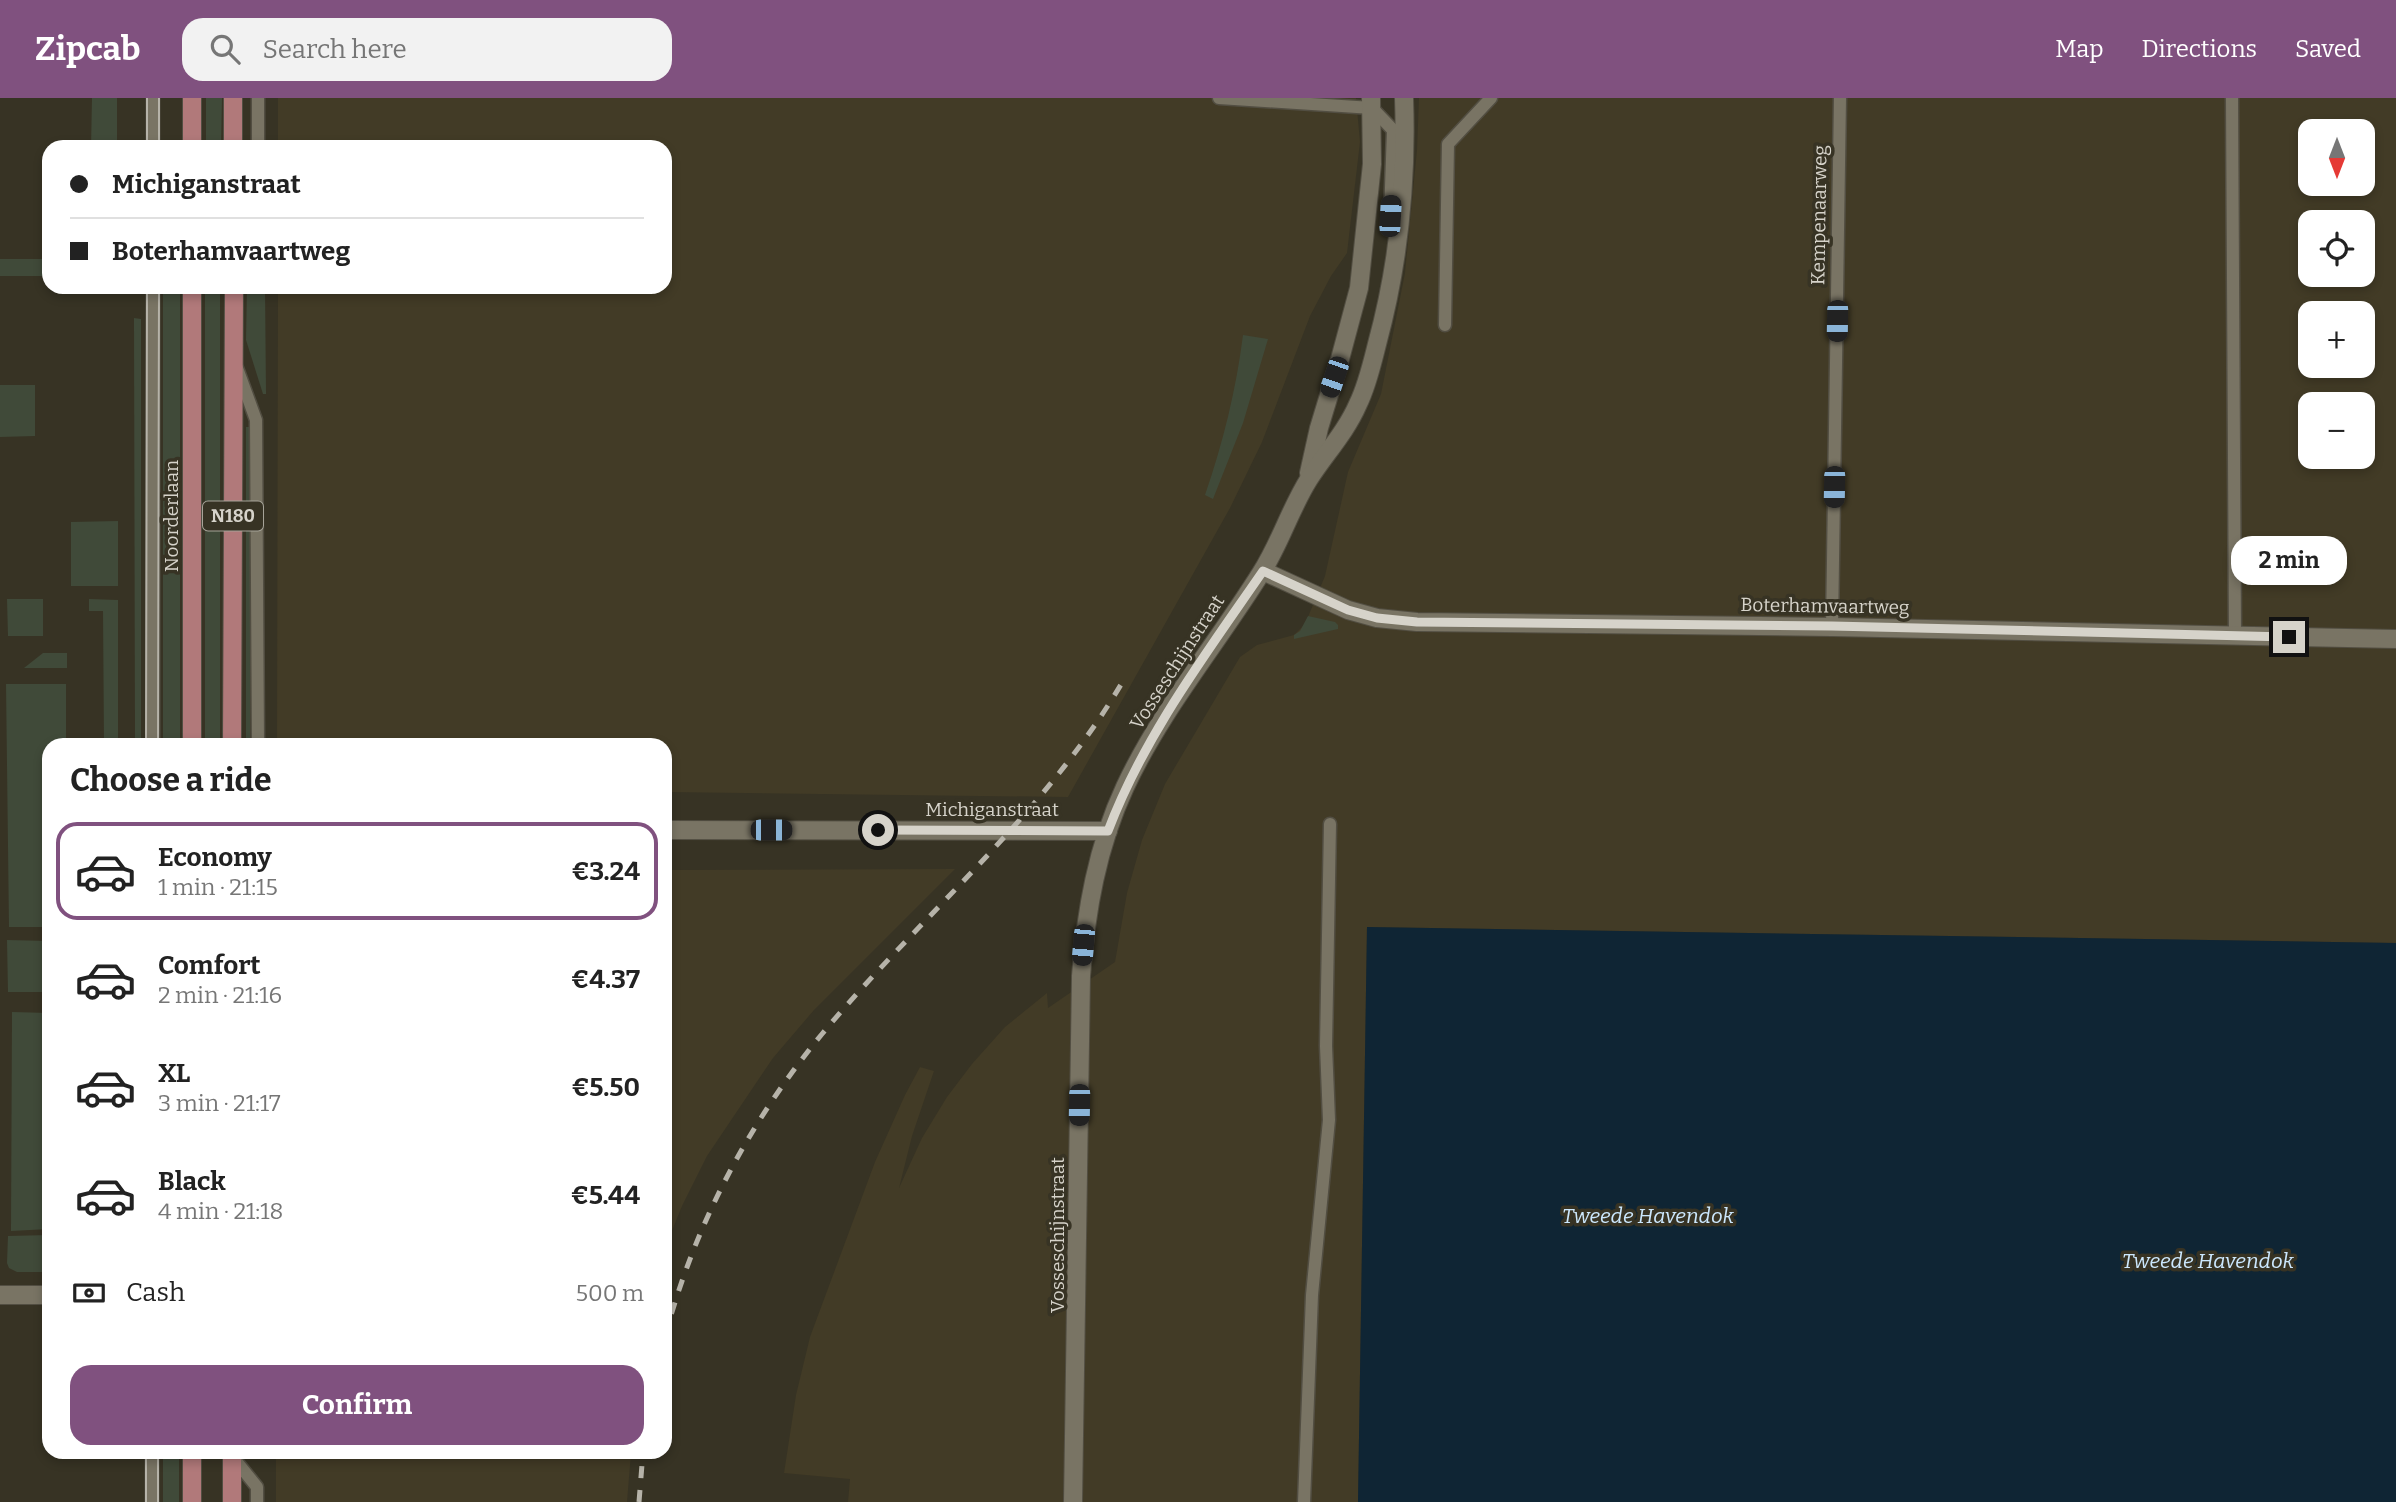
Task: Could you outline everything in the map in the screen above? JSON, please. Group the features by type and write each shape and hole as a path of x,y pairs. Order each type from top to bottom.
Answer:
{"main road":[{"path":"192,98 192,140"},
{"path":"233,98 233,140"},
{"name":"Noorderlaan","path":"192,294 192,738"},
{"name":"N180","path":"232,738 234,294"},
{"path":"192,1459 192,1502"},
{"path":"232,1459 232,1502"}],"street":[{"name":"Vosseschijnstraat","path":"1073,1502 1081,976 1089,899 1108,831 1124,790 1159,724 1263,571 1308,480 1359,404 1381,329 1398,246 1406,156 1404,98"},
{"name":"Vosseschijnstraat","path":"1308,480 1319,428 1359,288 1371,187 1374,101"},
{"name":"Boterhamvaartweg","path":"1263,571 1348,610 1377,618 1404,620 1832,626 2396,639"},
{"name":"Michiganstraat","path":"672,830 1108,831"},
{"path":"0,1295 42,1295"}],"lane":[{"path":"153,98 153,140"},
{"path":"258,98 258,140"},
{"path":"1219,98 1374,101 1393,130 1390,216 1398,246"},
{"path":"1444,325 1448,144 1491,98"},
{"name":"Kempenaarweg","path":"1832,626 1840,98"},
{"path":"2232,98 2235,636"},
{"path":"153,294 153,738"},
{"path":"234,361 256,420 258,738"},
{"path":"1304,1502 1312,1295 1329,1120 1326,1046 1330,824"},
{"path":"152,1459 152,1502"},
{"path":"236,1459 257,1487 257,1502"}],"shaded area":[{"path":"278,98 1356,98 1360,142 1347,253 1331,276 1310,316 1262,442 1230,508 1068,797 672,792 672,738 277,738 278,294 672,294 672,140 278,140"},
{"path":"1419,98 2396,98 2396,943 1367,927 1358,1502 848,1502 850,1479 784,1473 796,1395 810,1337 875,1162 920,1067 934,1071 912,1136 899,1188 922,1138 947,1097 1005,1027 1047,993 1048,1008 1115,962 1127,893 1142,840 1165,784 1240,657 1257,645 1294,635 1305,624 1325,576 1348,472 1381,394 1405,273 1417,150"},
{"path":"955,869 814,1010 773,1058 707,1156 672,1231 672,870"},
{"path":"276,1459 631,1459 627,1502 276,1502"}],"green space":[{"path":"92,98 117,98 117,140 91,140"},
{"path":"206,98 222,98 221,140 206,140"},
{"path":"0,259 42,259 42,276 0,276"},
{"path":"163,294 180,294 180,738 163,738"},
{"path":"205,294 220,294 220,738 205,738"},
{"path":"247,294 265,294 266,394 263,394 246,340"},
{"path":"134,318 141,319 141,738 135,738"},
{"path":"1243,335 1268,339 1243,423 1213,499 1205,495 1228,416"},
{"path":"0,385 35,385 35,436 0,437"},
{"path":"246,427 251,427 250,738 246,738"},
{"path":"118,521 118,586 71,586 71,522"},
{"path":"7,599 43,599 43,636 8,636"},
{"path":"89,599 118,600 118,738 104,738 103,611 89,611"},
{"path":"1308,616 1335,622 1338,629 1294,639"},
{"path":"43,653 67,653 67,668 24,668"},
{"path":"6,684 66,684 66,738 42,738 42,927 9,927"},
{"path":"7,940 42,941 42,992 8,992"},
{"path":"12,1012 42,1013 42,1229 11,1231"},
{"path":"42,1235 42,1272 17,1272 9,1268 8,1236"},
{"path":"163,1459 179,1459 179,1502 163,1502"}],"water":[{"name":"Tweede Havendok","path":"1367,927 2396,943 2396,1502 1358,1502"}],"tram line":[{"path":"147,98 147,140"},
{"path":"159,98 159,140"},
{"path":"146,738 147,294"},
{"path":"158,738 159,294"},
{"path":"146,1459 146,1502"},
{"path":"158,1459 158,1502"}],"railway":[{"path":"672,1313 692,1255 727,1177 748,1139 795,1068 861,990 982,861 1059,773 1126,676"},
{"path":"639,1502 642,1459"}],"route":[{"path":"878,830 1108,831 1124,790 1159,724 1263,571 1348,610 1377,618 1417,622 1832,626 2289,637"}]}
